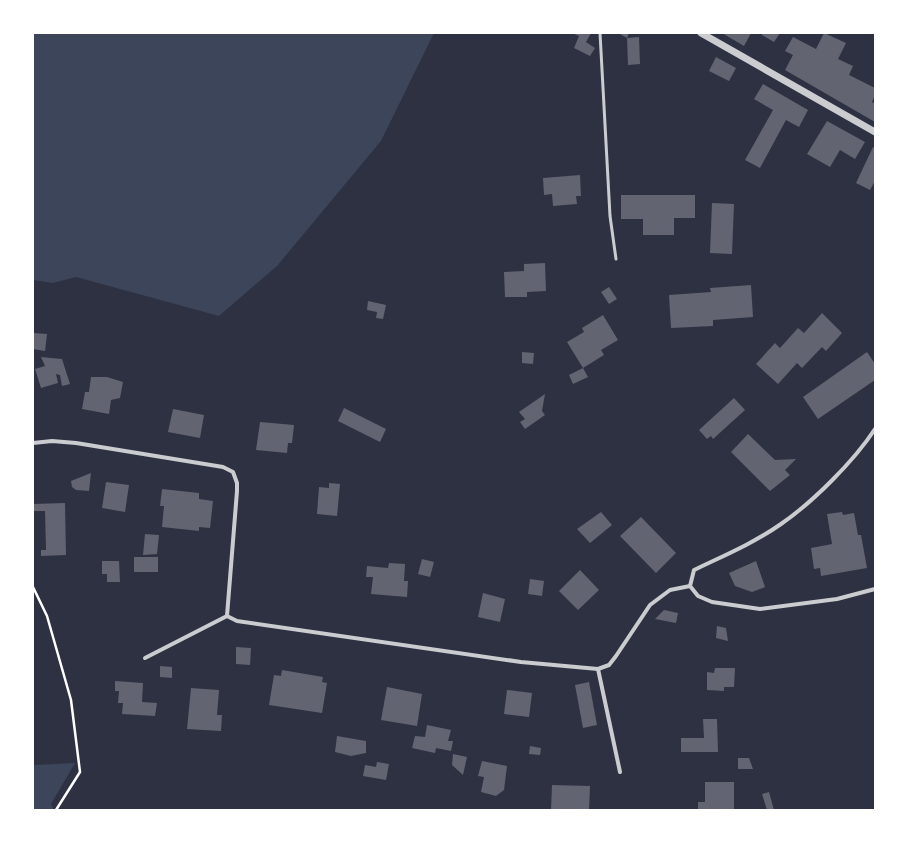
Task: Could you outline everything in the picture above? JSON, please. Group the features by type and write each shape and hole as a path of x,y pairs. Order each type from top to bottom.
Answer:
{"street":[{"path":"701,33 875,132"},
{"path":"690,586 694,570 742,547 781,524 824,488 866,442 875,429"},
{"path":"33,443 52,441 76,443 223,467 233,472 237,483 237,491 226,616"},
{"path":"690,586 698,596 712,602 760,609 837,599 875,589"},
{"path":"226,616 237,621 521,662 598,669 609,665 650,605 670,590 690,586"},
{"path":"145,658 226,616"},
{"path":"598,669 620,772"}],"lane":[{"path":"600,33 610,216 616,259"}],"path":[{"path":"33,587 47,616 71,700 80,772 56,810"}],"shaded area":[{"path":"33,33 434,33 381,141 277,266 219,316 76,277 53,283 33,280"},
{"path":"75,763 51,804 54,810 33,810 33,765"}],"building":[{"path":"572,33 591,33 586,42 595,48 590,56 574,48 579,36"},
{"path":"618,33 629,33 627,38"},
{"path":"722,33 751,33 744,46"},
{"path":"762,33 780,33 774,42 762,35"},
{"path":"824,33 846,43 838,59 853,66 849,75 875,88 875,95 872,102 875,104 875,122 785,70 793,55 785,51 793,37 816,49"},
{"path":"639,37 640,64 628,65 627,38"},
{"path":"716,57 736,68 729,81 709,71"},
{"path":"763,84 808,110 799,127 786,120 760,168 745,160 773,110 754,99"},
{"path":"827,121 865,142 855,159 840,150 830,167 807,154"},
{"path":"873,147 875,148 875,181 870,190 856,183"},
{"path":"580,175 581,196 576,196 577,204 553,206 552,194 544,195 543,178"},
{"path":"621,195 695,195 695,218 674,218 674,235 643,235 643,219 621,219"},
{"path":"712,203 734,204 732,254 710,253"},
{"path":"545,263 546,291 527,292 527,297 505,297 504,272 524,271 524,264"},
{"path":"751,285 753,317 713,320 713,326 671,328 669,295 711,292 710,288"},
{"path":"609,287 617,299 609,304 601,292"},
{"path":"368,301 386,305 383,319 376,318 377,312 367,310"},
{"path":"822,313 842,333 826,351 822,347 802,368 797,363 778,384 756,364 775,343 780,348 798,328 804,333"},
{"path":"603,315 618,340 601,350 604,355 583,368 567,342 584,332 582,328"},
{"path":"33,333 47,334 45,351 33,349"},
{"path":"522,352 534,353 533,364 522,363"},
{"path":"867,352 875,364 875,380 818,419 803,397"},
{"path":"41,357 62,359 70,384 62,386 60,375 56,374 58,383 41,388 35,369 45,366"},
{"path":"583,368 588,377 573,384 569,375"},
{"path":"91,377 107,377 123,382 120,398 111,400 109,414 82,409 85,392 89,392"},
{"path":"545,394 542,411 545,415 525,429 520,422 525,419 519,412"},
{"path":"734,398 745,410 713,439 711,436 707,439 699,430"},
{"path":"344,408 386,429 380,442 338,421"},
{"path":"173,409 204,415 200,438 168,432"},
{"path":"260,422 294,425 292,443 288,443 287,453 256,450"},
{"path":"748,434 775,460 796,459 785,470 790,475 770,491 731,452"},
{"path":"91,473 89,491 76,490 72,487 71,481"},
{"path":"106,482 129,485 125,512 102,508"},
{"path":"329,483 340,484 337,516 317,514 319,487 329,488"},
{"path":"162,489 199,493 199,499 213,501 210,528 199,527 199,531 162,527 164,506 160,506"},
{"path":"65,503 66,555 41,556 41,550 46,550 45,511 34,511 33,504"},
{"path":"601,512 612,525 590,543 577,529"},
{"path":"842,512 843,515 854,513 858,535 861,535 867,568 821,576 820,568 814,569 811,548 832,544 827,514"},
{"path":"641,517 676,553 656,573 620,536"},
{"path":"145,534 159,535 157,554 143,555"},
{"path":"134,557 158,557 158,572 134,572"},
{"path":"422,559 434,562 430,577 418,574"},
{"path":"102,561 119,561 120,582 107,582 107,574 102,574"},
{"path":"756,561 765,587 752,592 735,586 729,573"},
{"path":"389,563 405,564 404,581 408,581 407,597 371,594 373,577 366,577 367,566 388,568"},
{"path":"580,570 599,590 578,610 559,591"},
{"path":"530,579 544,581 542,596 528,594"},
{"path":"483,593 505,599 500,622 478,617"},
{"path":"664,610 678,613 676,623 655,619"},
{"path":"717,626 726,628 728,641 716,638"},
{"path":"236,647 251,648 250,665 236,664"},
{"path":"160,666 172,667 172,678 160,677"},
{"path":"715,668 735,668 734,687 724,687 724,691 707,690 707,672 714,673"},
{"path":"282,670 323,677 322,682 327,683 322,713 269,705 274,675 281,676"},
{"path":"115,681 143,683 142,702 157,703 155,716 122,714 123,703 118,703 119,691 115,691"},
{"path":"589,682 597,725 583,728 575,685"},
{"path":"387,687 422,694 417,726 381,720"},
{"path":"191,688 219,690 217,715 222,715 221,731 187,729"},
{"path":"507,690 532,693 529,717 504,714"},
{"path":"703,719 717,719 718,752 681,752 681,738 704,738"},
{"path":"427,725 451,730 448,741 453,741 451,751 436,748 435,753 412,748 415,736 425,737"},
{"path":"337,736 366,741 366,753 351,756 335,752"},
{"path":"530,746 541,748 540,755 529,754"},
{"path":"453,754 467,757 463,775 452,765"},
{"path":"738,758 749,758 753,769 738,769"},
{"path":"482,761 507,766 504,790 496,796 481,792 484,777 478,776"},
{"path":"377,762 389,764 386,780 363,776 365,765 376,767"},
{"path":"705,782 734,782 734,810 698,810 698,802 705,802"},
{"path":"552,785 590,786 589,810 551,810"},
{"path":"769,792 774,810 767,810 762,794"}]}
